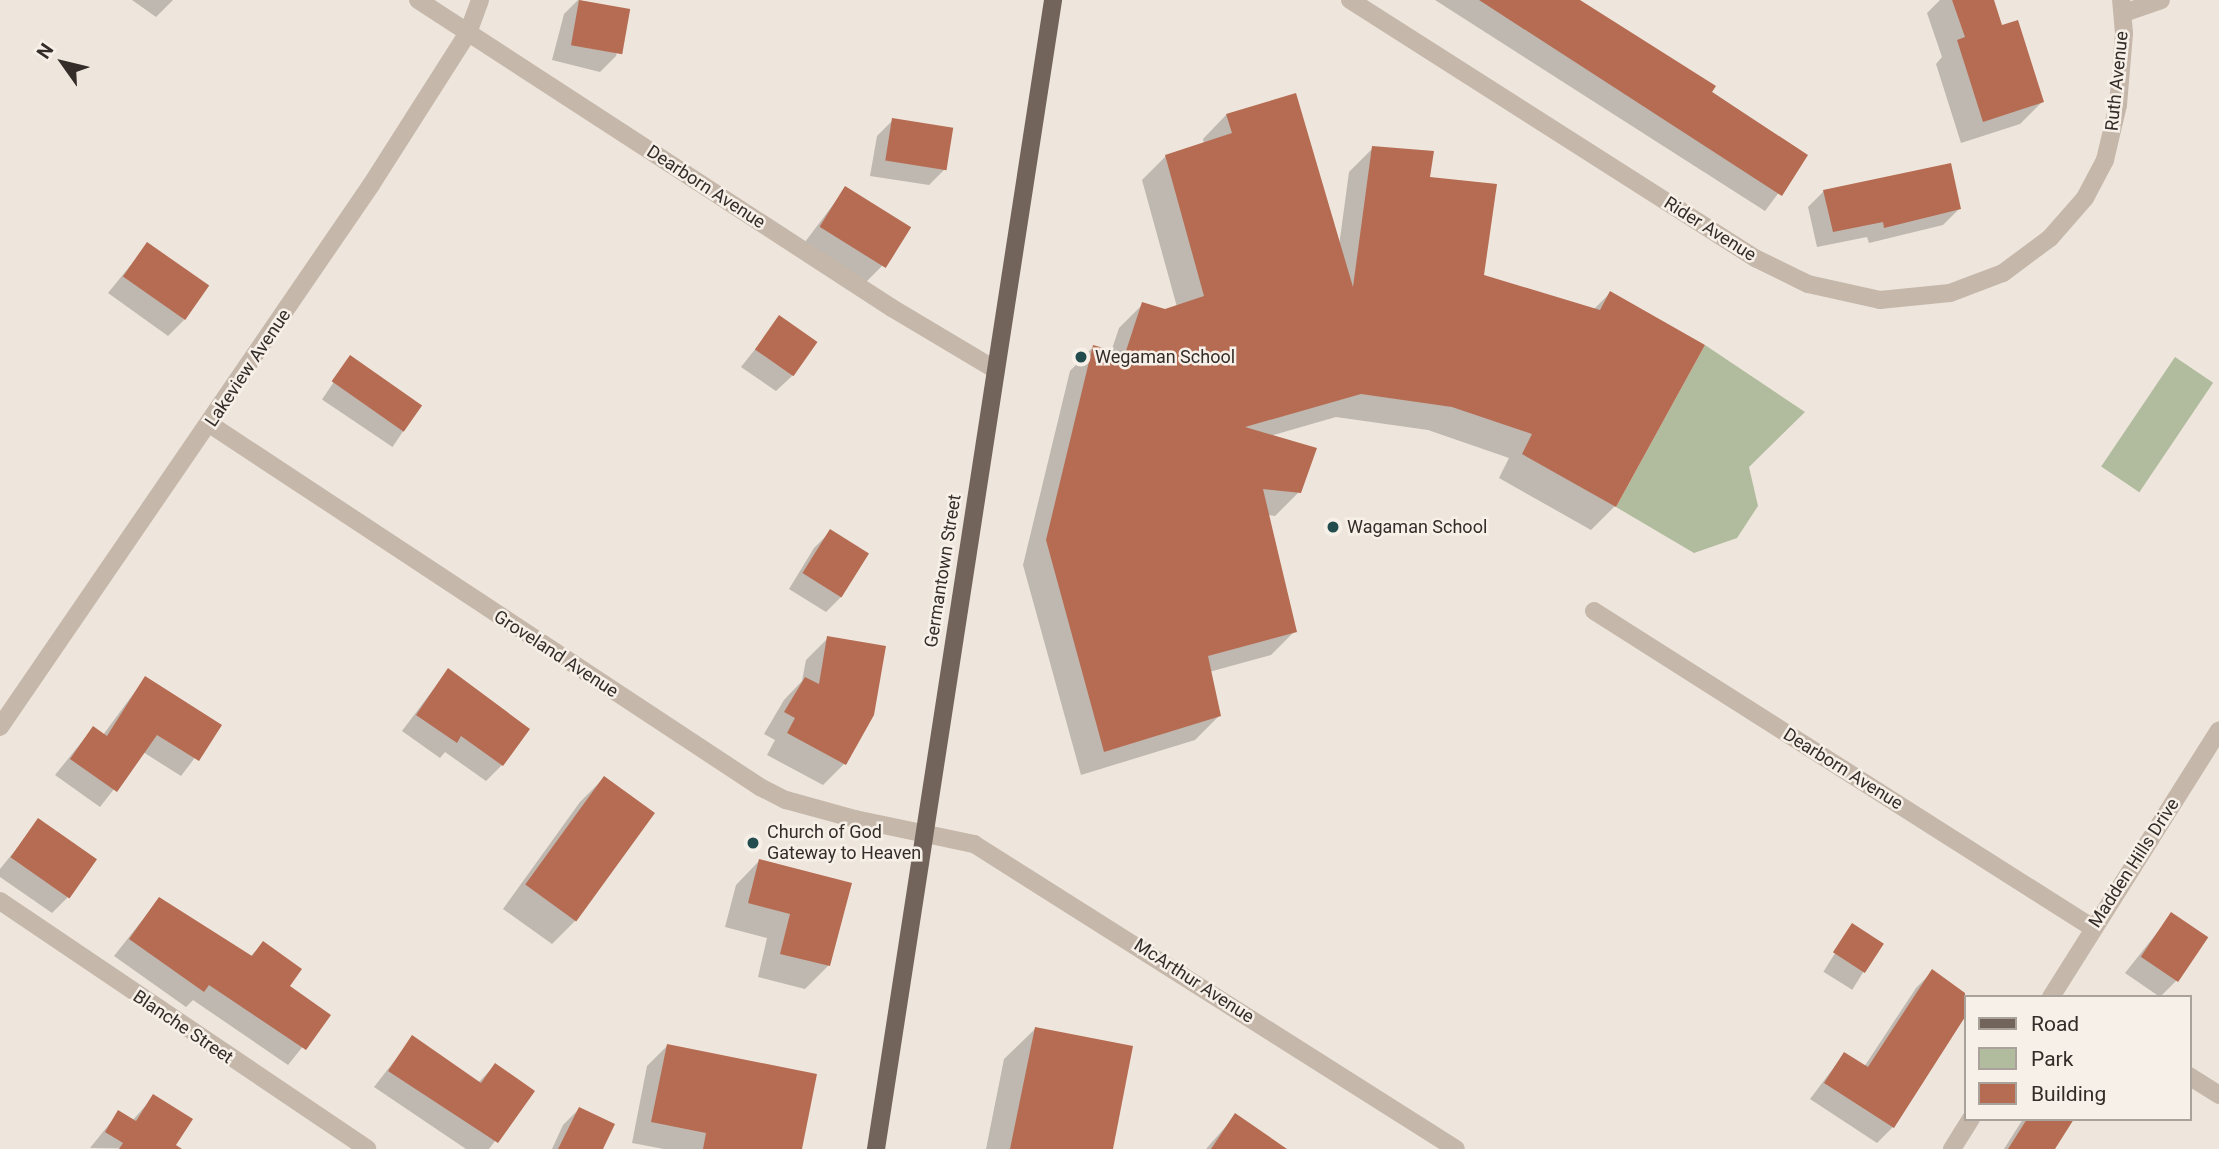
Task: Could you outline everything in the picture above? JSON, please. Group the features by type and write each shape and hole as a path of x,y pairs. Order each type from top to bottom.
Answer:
{"main road":[{"name":"Germantown Street","path":"876,1149 1053,0"}],"street":[{"name":"Dearborn Avenue","path":"418,0 892,308 996,370"},
{"name":"Lakeview Avenue","path":"0,727 211,425 468,33 480,0"},
{"name":"Rider Avenue","path":"1350,0 1757,259 1808,284 1851,296 1920,299 1978,284 2028,256 2085,198"},
{"path":"2122,6 2161,0"},
{"name":"Ruth Avenue","path":"2085,198 2113,133 2122,6"},
{"name":"Groveland Avenue","path":"211,425 760,787 855,820 925,831"},
{"name":"Dearborn Avenue","path":"1594,611 2092,928"},
{"name":"Madden Hills Drive","path":"2055,995 2092,928 2219,730"},
{"name":"McArthur Avenue","path":"925,831 974,844 1456,1149"},
{"name":"Blanche Street","path":"0,901 367,1149"},
{"path":"2191,1077 2219,1095"},
{"path":"1952,1149 1970,1121"}],"green space":[{"path":"1705,345 1805,412 1749,467 1758,506 1737,538 1694,553 1616,507"},
{"path":"2175,357 2213,383 2139,492 2101,466"}],"building":[{"path":"579,0 630,9 622,54 571,45"},
{"path":"1479,0 1580,0 1716,86 1712,92 1808,155 1782,196"},
{"path":"1952,0 1994,0 2002,25 2018,20 2044,102 1983,122 1957,40 1965,37"},
{"path":"1296,93 1353,287 1372,146 1434,151 1430,177 1497,184 1484,275 1600,310 1610,291 1705,345 1616,507 1522,454 1532,434 1452,407 1361,394 1245,427 1317,448 1301,493 1263,489 1297,632 1208,656 1221,716 1104,752 1046,540 1093,345 1125,354 1142,302 1165,309 1204,296 1165,155 1232,133 1226,114"},
{"path":"892,118 953,128 947,170 885,160"},
{"path":"1951,163 1961,209 1884,228 1883,222 1833,232 1823,190"},
{"path":"845,186 911,227 886,268 820,227"},
{"path":"147,242 209,286 185,320 123,276"},
{"path":"779,315 818,342 793,376 755,349"},
{"path":"350,355 422,405 404,432 332,381"},
{"path":"830,529 869,553 841,597 802,573"},
{"path":"827,636 886,646 874,715 846,765 787,733 795,718 784,712 805,677 819,684"},
{"path":"448,668 530,729 503,766 461,736 457,743 416,715"},
{"path":"145,676 222,725 199,761 157,735 117,792 70,759 93,726 107,736"},
{"path":"604,776 655,813 576,921 525,884"},
{"path":"38,818 97,859 69,899 10,857"},
{"path":"759,859 852,883 830,966 780,954 790,914 748,903"},
{"path":"159,897 252,956 263,941 302,969 290,986 331,1015 306,1050 209,985 204,992 129,939"},
{"path":"2171,912 2208,937 2178,982 2141,957"},
{"path":"1852,923 1884,944 1865,973 1833,952"},
{"path":"1932,969 1965,993 1964,1019 1894,1128 1824,1083 1844,1052 1868,1067"},
{"path":"1035,1027 1133,1046 1113,1149 1010,1149"},
{"path":"412,1035 481,1083 495,1063 535,1091 498,1143 388,1071"},
{"path":"667,1044 817,1074 802,1149 703,1149 706,1133 651,1122"},
{"path":"153,1094 193,1119 176,1145 182,1149 119,1149 123,1143 105,1132 118,1110 136,1121"},
{"path":"579,1107 615,1124 603,1149 558,1149"},
{"path":"1235,1113 1287,1149 1211,1149"},
{"path":"2026,1121 2073,1121 2055,1149 2008,1149"}],"place":[{"name":"Wegaman School","path":"1081,357"},
{"name":"Wagaman School","path":"1333,527"},
{"name":"Church of God Gateway to Heaven","path":"753,843"}]}
